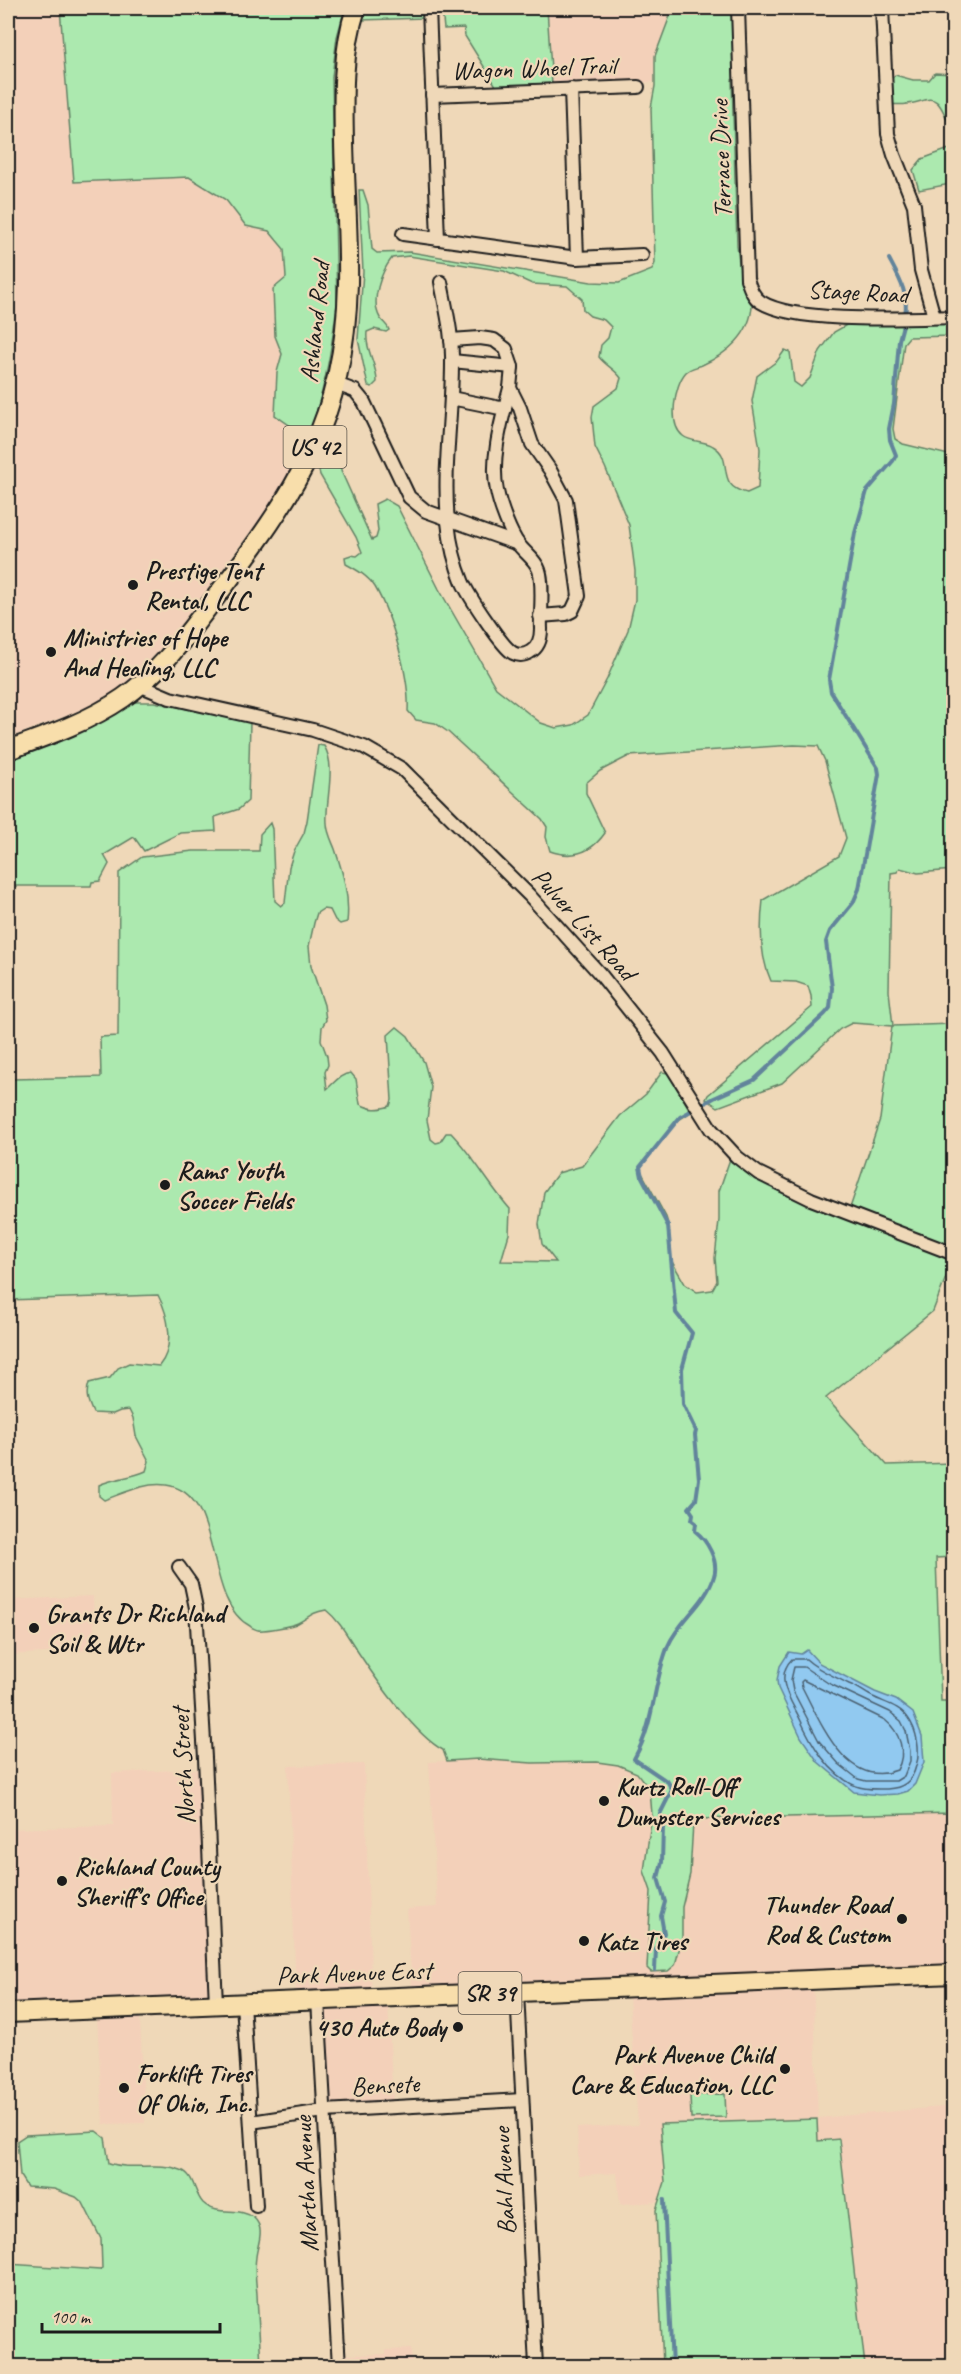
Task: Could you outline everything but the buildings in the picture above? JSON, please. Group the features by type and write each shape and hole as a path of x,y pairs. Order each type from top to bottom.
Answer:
{"main road":[{"name":"Ashland Road","path":"8,750 90,718 139,685 183,639 276,516 313,452 330,409 345,333 348,282 343,80 348,37 357,8"},
{"name":"Park Avenue East","path":"8,2013 954,1974"}],"street":[{"path":"429,8 438,239"},
{"name":"Terrace Drive","path":"738,8 747,279 751,291 762,303"},
{"path":"882,8 886,125 894,155 914,205 921,270 934,317"},
{"name":"Wagon Wheel Trail","path":"432,95 638,87"},
{"path":"571,89 577,258"},
{"path":"403,234 577,258 642,255"},
{"path":"441,282 451,340 452,361 446,454 448,519 452,545 464,584 504,646 514,654 523,655 532,651 539,644 539,571 532,558 518,544 500,505 496,489 496,458 512,367 506,349 494,340 480,338 451,340"},
{"name":"Stage Road","path":"762,303 778,309 823,316 954,317"},
{"path":"452,361 512,367"},
{"path":"336,384 355,391 364,402 408,497 426,511 518,544"},
{"path":"510,388 520,408 532,444 561,487 569,512 579,596 572,611 566,614 540,616"},
{"path":"451,398 505,409"},
{"name":"Pulver List Road","path":"139,685 170,698 313,730 364,747 402,769 529,895 601,975 663,1053 702,1114 727,1147 758,1173 836,1209 954,1254"},
{"name":"North Street","path":"179,1567 190,1584 196,1608 216,2004"},
{"name":"Bahl Avenue","path":"517,1992 536,2367"},
{"name":"Martha Avenue","path":"318,2000 339,2367"},
{"path":"243,2003 256,2206"},
{"name":"Bensete","path":"251,2122 324,2111 522,2100"}],"shaded area":[{"path":"8,8 60,8 74,182 189,177 226,200 246,226 269,231 284,249 286,278 273,289 275,336 282,354 277,372 275,415 308,438 299,458 268,508 173,634 151,659 126,683 100,700 71,714 8,738"},
{"path":"547,8 673,8 655,56 655,82 552,85"},
{"path":"93,1596 95,1650 8,1655 8,1600"},
{"path":"478,1759 532,1763 597,1762 618,1765 637,1773 650,1790 652,1815 644,1871 651,1891 647,1967 668,1971 675,1965 682,1939 682,1907 690,1874 693,1823 697,1819 953,1813 953,1966 813,1975 818,2118 953,2106 953,2366 865,2366 838,2139 818,2141 661,2124 665,2182 658,2202 620,2204 617,2173 579,2175 577,2128 638,2125 628,1982 412,1990 407,1909 437,1907 429,1762"},
{"path":"364,1764 372,2003 388,2003 393,2105 329,2108 323,1994 296,1995 288,1766"},
{"path":"199,1769 211,1996 139,1999 145,2123 103,2124 96,2000 8,2004 8,1829 113,1826 112,1773"},
{"path":"411,2349 412,2366 343,2366 343,2355 386,2354 386,2350"}],"green space":[{"path":"60,8 345,8 337,37 332,77 337,303 327,372 308,438 275,415 277,372 282,354 275,336 273,289 286,278 284,249 269,231 246,226 226,200 189,177 74,182"},
{"path":"367,8 424,8 424,18 362,20"},
{"path":"547,8 552,85 496,86 465,36 464,28 444,29 442,9"},
{"path":"673,8 733,8 737,79 732,80 737,246 741,279 752,305 747,325 736,342 720,355 688,371 682,378 674,405 678,431 690,440 709,444 720,451 727,478 737,489 747,493 758,488 760,449 752,401 757,376 777,361 785,350 790,352 794,382 801,387 810,378 820,351 834,332 850,323 953,322 953,336 909,337 904,343 893,429 895,439 903,444 953,456 953,870 918,873 900,868 897,872 891,873 889,991 893,1026 953,1024 953,1247 850,1208 880,1119 892,1026 852,1023 840,1029 782,1083 718,1107 706,1099 812,1007 808,986 796,982 771,981 763,951 761,920 763,900 839,856 846,838 825,761 818,746 794,745 629,756 600,771 586,783 586,793 605,833 600,840 588,850 574,854 550,851 546,837 547,827 542,819 448,732 435,723 416,720 408,711 403,665 388,614 372,583 346,564 345,557 357,556 362,552 319,471 331,446 335,448 342,473 372,540 376,538 378,531 375,504 385,499 397,506 439,589 496,688 541,723 556,728 573,725 588,715 607,679 628,630 635,600 635,571 629,525 595,447 592,417 594,406 618,388 621,378 599,357 601,345 608,338 611,327 604,320 590,316 583,310 582,299 567,286 532,284 504,271 409,256 392,258 378,287 376,303 380,318 389,330 386,332 374,329 367,332 377,382 372,387 368,386 358,339 363,272 359,190 363,190 368,205 372,249 377,253 410,252 591,282 619,283 652,270 655,263 651,108 655,86 655,56"},
{"path":"935,73 953,74 953,135 946,117 935,100 929,99 904,105 890,104 889,81 895,75 913,80 929,80"},
{"path":"953,143 953,186 950,184 919,190 913,170 922,159 952,148"},
{"path":"134,702 154,702 250,722 248,801 239,809 215,817 216,831 180,833 144,851 134,837 104,855 109,864 100,881 92,882 91,886 8,886 8,761 88,729"},
{"path":"318,745 324,746 330,763 327,826 343,876 348,903 347,922 340,924 330,910 323,909 317,913 309,946 311,966 324,1005 326,1020 322,1027 321,1040 327,1056 328,1065 325,1072 327,1089 341,1077 351,1073 356,1079 360,1104 375,1109 390,1106 392,1100 388,1035 397,1027 408,1036 424,1062 431,1087 427,1120 431,1139 436,1143 440,1142 446,1133 451,1133 510,1209 509,1234 501,1261 556,1262 542,1244 539,1224 544,1192 558,1173 582,1166 620,1116 646,1094 662,1072 668,1073 691,1112 676,1122 641,1167 641,1171 666,1217 669,1227 671,1260 685,1284 697,1292 712,1290 717,1281 715,1258 719,1191 730,1159 782,1191 810,1204 867,1228 953,1259 933,1311 826,1398 887,1465 953,1463 953,1557 936,1558 941,1701 953,1701 953,1813 697,1819 693,1823 690,1874 682,1907 682,1939 675,1965 668,1971 651,1972 647,1968 651,1891 644,1871 652,1815 650,1790 637,1773 618,1765 597,1762 532,1763 478,1759 447,1761 443,1750 432,1743 409,1721 376,1679 340,1625 326,1610 285,1627 257,1630 250,1626 235,1613 225,1594 206,1526 198,1507 185,1492 158,1484 104,1500 99,1496 99,1485 146,1471 149,1461 136,1436 129,1410 113,1414 93,1413 87,1391 89,1383 110,1378 118,1368 129,1363 159,1366 167,1350 169,1331 158,1295 8,1300 8,1057 12,1059 13,1079 101,1077 100,1037 118,1036 119,873 142,857 193,851 259,851 260,834 270,823 275,901 281,906 285,903 289,867 307,821"},
{"path":"725,2094 726,2117 691,2118 690,2095"},
{"path":"817,2119 818,2141 839,2139 865,2366 663,2366 656,2210 665,2182 660,2124"},
{"path":"96,2131 105,2138 109,2163 127,2166 163,2166 181,2170 186,2172 192,2180 203,2203 215,2210 248,2214 258,2222 260,2237 255,2271 261,2366 8,2366 8,2264 100,2270 102,2268 101,2239 83,2203 76,2197 54,2189 27,2187 20,2176 17,2141 26,2135"}],"water":[{"path":"807,1650 819,1663 875,1692 896,1700 913,1713 922,1736 924,1762 915,1784 908,1791 879,1795 854,1792 818,1762 801,1737 778,1688 777,1680 780,1666 789,1652 801,1654"}],"waterway":[{"path":"889,259 904,293 905,315"},
{"path":"655,1970 656,1949 664,1933 661,1916 665,1902 658,1878 662,1862 663,1827 660,1814 672,1790 668,1782 634,1759 642,1744 668,1646 705,1595 714,1576 715,1564 711,1551 695,1531 696,1523 692,1520 693,1514 689,1508 696,1500 699,1479 696,1431 683,1404 682,1369 692,1333 676,1313 668,1226 642,1177 640,1167 680,1117 754,1080 830,1008 832,988 826,942 830,931 853,903 859,889 879,774 878,768 831,692 829,680 855,533 867,491 896,455 890,440 889,429 894,404 899,340 903,325"},
{"path":"664,2200 672,2366"}],"place":[{"name":"Prestige Tent Rental, LLC","path":"133,585"},
{"name":"Ministries of Hope And Healing, LLC","path":"51,652"},
{"name":"Rams Youth Soccer Fields","path":"165,1185"},
{"name":"Grants Dr Richland Soil & Wtr","path":"34,1628"},
{"name":"Kurtz Roll-Off Dumpster Services","path":"604,1801"},
{"name":"Richland County Sheriff's Office","path":"62,1881"},
{"name":"Thunder Road Rod & Custom","path":"902,1919"},
{"name":"Katz Tires","path":"584,1941"},
{"name":"430 Auto Body","path":"458,2027"},
{"name":"Park Avenue Child Care & Education, LLC","path":"785,2069"},
{"name":"Forklift Tires Of Ohio, Inc.","path":"124,2088"}]}
